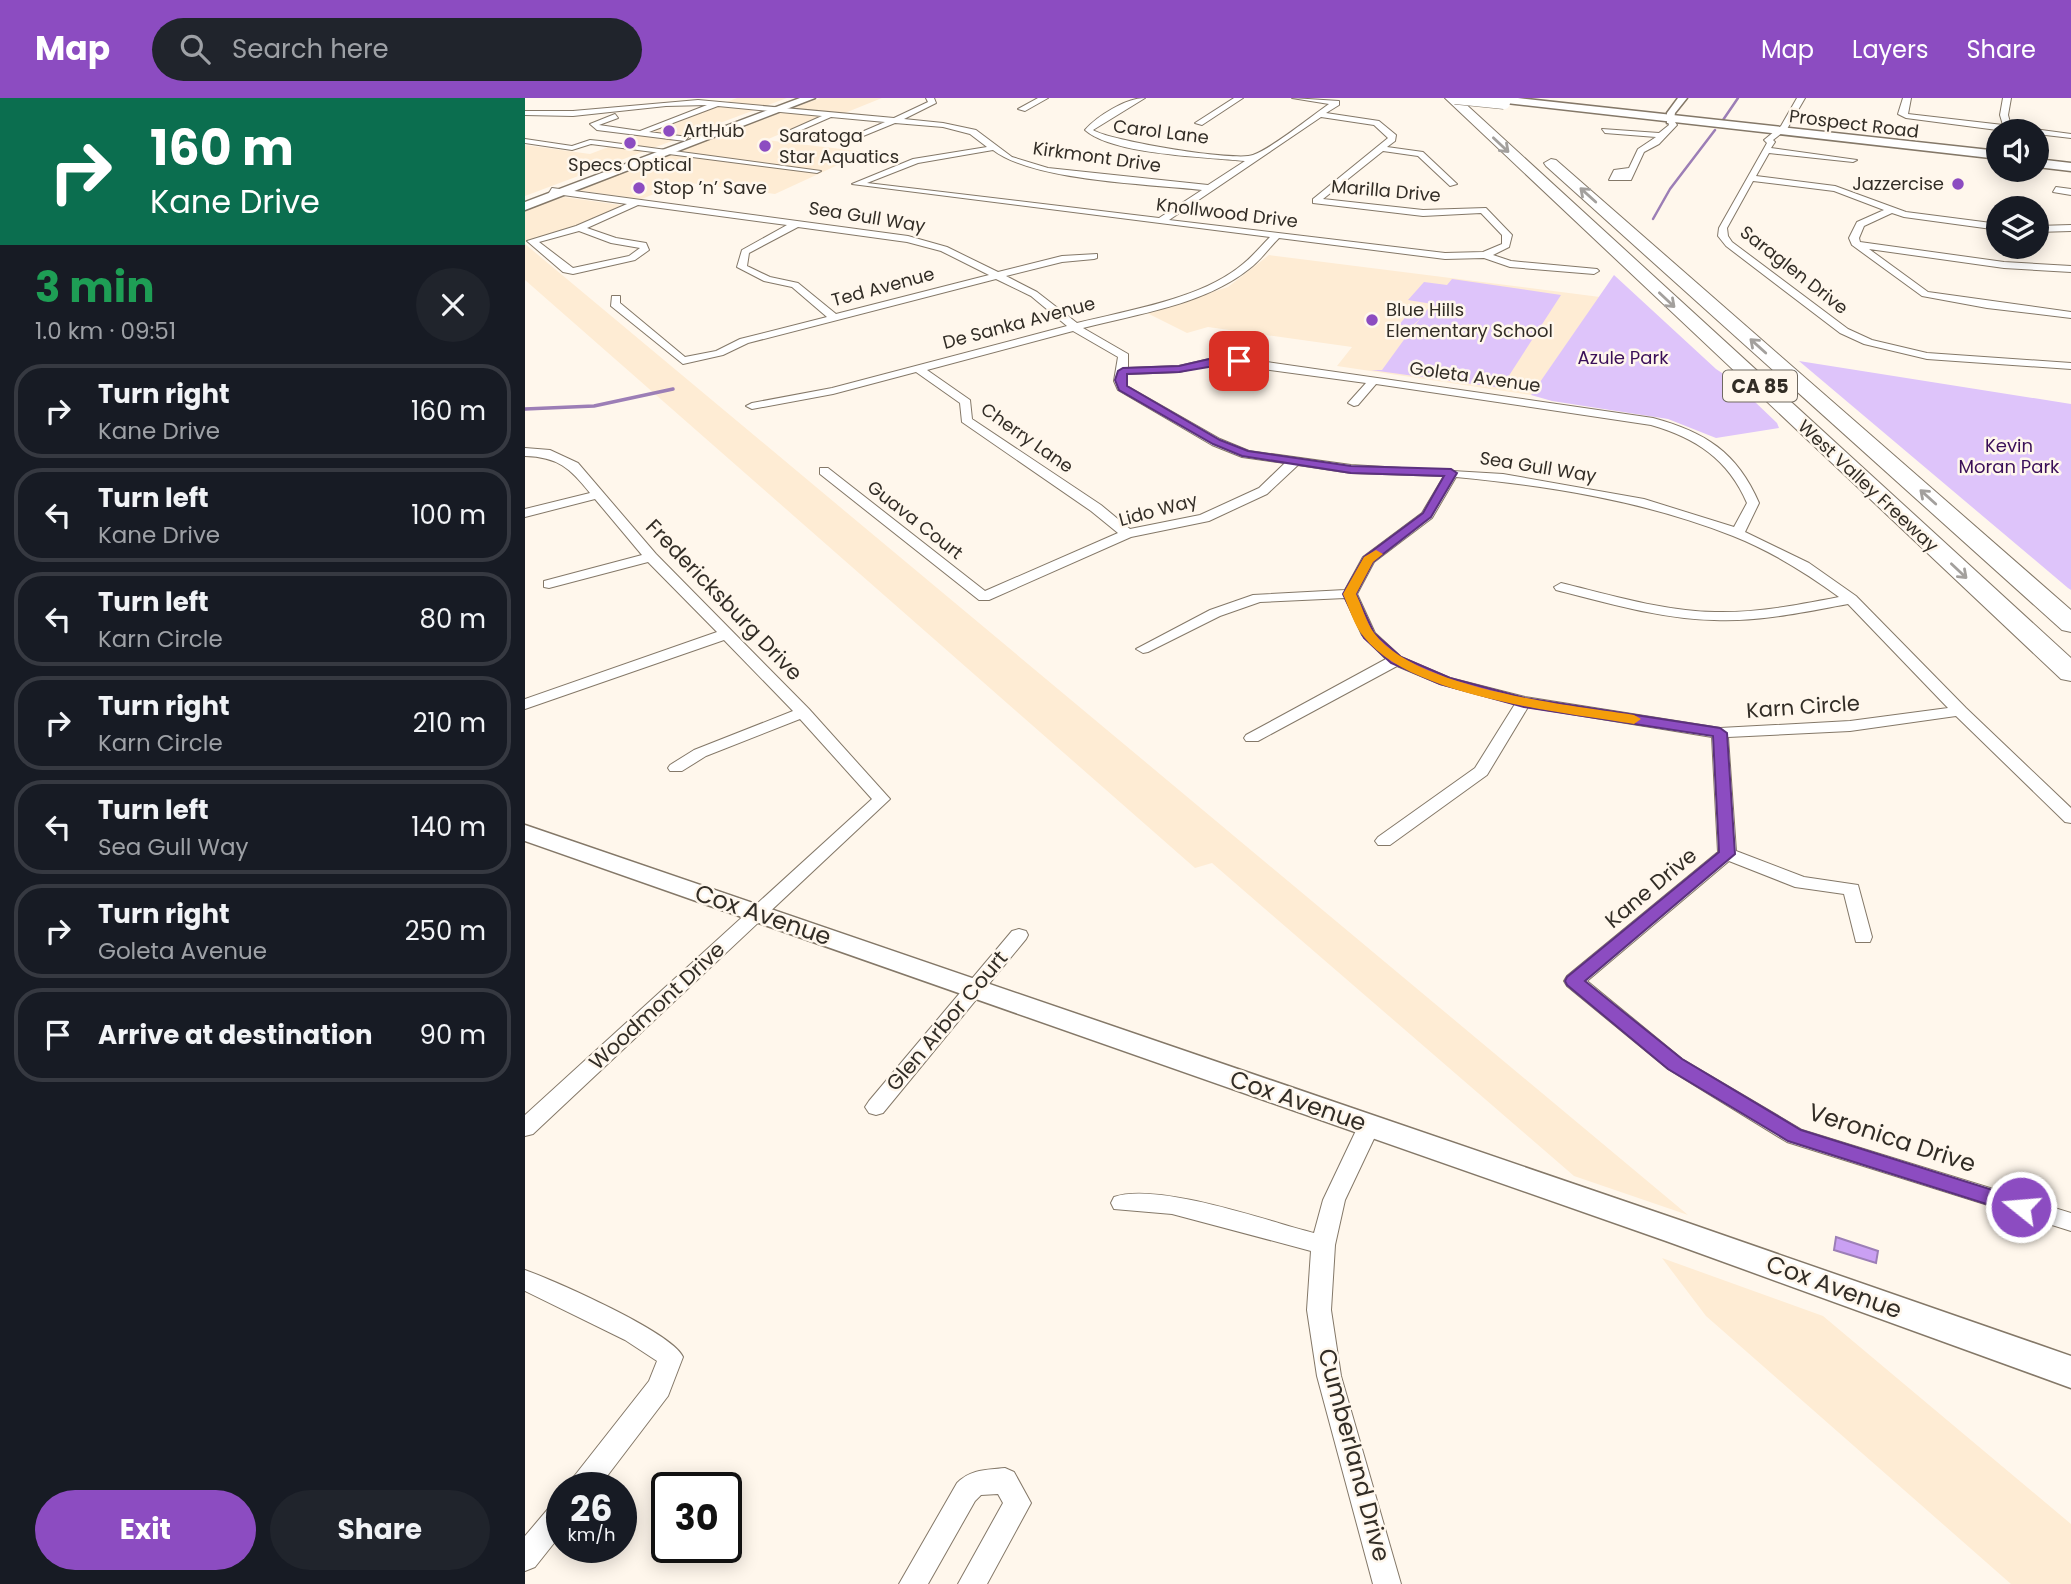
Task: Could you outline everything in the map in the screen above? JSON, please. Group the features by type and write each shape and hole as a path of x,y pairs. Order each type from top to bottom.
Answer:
{"highway":[{"name":"West Valley Freeway","path":"1453,98 2071,673"},
{"path":"1478,98 1510,126"},
{"name":"West Valley Freeway","path":"1541,154 2071,624"}],"main road":[{"path":"525,206 775,109 795,98"},
{"path":"663,151 685,139 810,98"},
{"name":"Prospect Road","path":"1453,98 1498,100 1666,126 1774,139 1986,156"},
{"path":"2049,162 2071,165"},
{"path":"525,200 557,192"},
{"name":"Cox Avenue","path":"525,833 2071,1371"}],"street":[{"path":"851,139 926,107 932,103 930,98"},
{"path":"1022,109 1044,98"},
{"name":"Carol Lane","path":"1141,98 1095,123 1091,126 1090,133 1103,140 1128,145 1253,159"},
{"path":"1199,123 1239,98"},
{"path":"1161,221 1336,103 1296,98"},
{"path":"1631,170 1641,151 1666,126 1683,98"},
{"name":"Saraglen Drive","path":"1801,98 1750,178 1723,228 1723,236 1729,244 1844,331 1879,345 1927,356 2071,366"},
{"path":"1907,98 1902,114 1906,116 1986,127"},
{"path":"2005,119 2007,98"},
{"name":"Kirkmont Drive","path":"525,113 575,114 702,99 775,109 943,125 973,132 1009,159 1047,170 1209,188"},
{"path":"640,133 717,101"},
{"path":"621,108 621,113 594,124 597,128 685,139"},
{"name":"Marilla Drive","path":"1317,114 1363,120 1383,126 1390,131 1392,139 1317,201 1423,213 1483,210 1507,235 1506,245 1485,255"},
{"path":"831,115 790,132 868,141"},
{"path":"1605,131 1666,126"},
{"path":"2049,133 2071,136"},
{"path":"526,142 546,136"},
{"path":"1774,139 1853,160"},
{"path":"526,142 572,148 593,140 817,171"},
{"name":"Knollwood Drive","path":"993,148 916,161 856,184 1445,256 1485,255 1510,264 1594,271"},
{"path":"1381,148 1420,154 1453,184"},
{"path":"1750,178 1846,192 1890,210 1986,224"},
{"path":"2056,190 2071,192"},
{"name":"Sea Gull Way","path":"557,192 908,239 944,249 1034,294 1073,326 1123,356 1120,380 1122,388 1216,442 1246,454 1351,470 1451,473 1516,480 1644,503 1738,533 1804,566 1851,598 1960,711 2071,818"},
{"path":"579,228 614,240 643,244 646,248 632,258 573,271 566,270 532,241 579,228 638,202"},
{"path":"1890,210 1860,224 1854,238 1857,245 1925,293 1987,305 2071,315"},
{"path":"796,224 745,251 742,267 767,279 795,285 835,318"},
{"path":"2049,229 2071,228"},
{"name":"De Sanka Avenue","path":"752,406 833,391 1174,301 1216,286 1246,267 1277,235"},
{"path":"1857,245 2004,265 2071,269"},
{"name":"Ted Avenue","path":"616,298 615,304 683,361 719,353 744,341 997,275 1062,259 1094,256"},
{"name":"Goleta Avenue","path":"1123,371 1179,369 1218,360 1239,361 1651,421 1694,434 1718,452 1747,485 1753,503 1738,533"},
{"name":"Cherry Lane","path":"917,368 966,402 966,419 1096,508 1127,534"},
{"path":"1354,403 1374,380"},
{"name":"Fredericksburg Drive","path":"525,452 545,453 574,467 651,557 803,712 882,799"},
{"name":"Lido Way","path":"984,597 1127,534 1204,518 1263,491 1294,463"},
{"name":"Guava Court","path":"824,471 984,597"},
{"path":"1143,649 1215,613 1258,598 1350,594 1368,560 1427,515 1451,473"},
{"path":"525,513 596,495"},
{"path":"549,584 651,557"},
{"path":"1561,587 1646,608 1732,617 1786,612 1851,598"},
{"name":"Karn Circle","path":"1350,594 1369,635 1396,660 1445,681 1524,702 1720,733 1850,726 1960,711"},
{"path":"525,704 726,634"},
{"path":"1252,738 1396,660"},
{"path":"1384,841 1481,771 1524,702"},
{"path":"676,768 700,753 803,712"},
{"name":"Kane Drive","path":"1574,981 1727,854 1720,733"},
{"name":"Woodmont Drive","path":"525,1128 882,799"},
{"path":"1727,854 1801,883 1852,889 1863,937"},
{"name":"Glen Arbor Court","path":"876,1107 1019,935"},
{"name":"Veronica Drive","path":"1574,981 1675,1064 1795,1136 2071,1223"},
{"name":"Cumberland Drive","path":"1369,1126 1334,1200 1323,1245 1319,1310 1329,1376 1387,1584"},
{"path":"1122,1203 1172,1205 1323,1245"},
{"path":"525,1280 633,1332 671,1357 659,1388 593,1472"},
{"path":"913,1584 966,1492 975,1483 1005,1481 1018,1503 972,1584"},
{"path":"525,1557 546,1531"}],"shaded area":[{"path":"737,98 787,98 525,196 525,145 590,154"},
{"path":"820,98 882,98 835,117 822,116 766,140 866,152 775,194 682,182 642,199 575,190"},
{"path":"564,197 628,206 561,233 525,242 525,210"},
{"path":"525,244 1688,1215 1574,1176 1212,863 1195,868 525,280"},
{"name":"Blue Hills Elementary School","path":"1269,255 1600,297 1531,395 1337,366 1352,347 1208,327 1187,333 1147,313 1228,287"},
{"path":"1836,1237 1878,1251 1876,1263 1834,1250"},
{"path":"1662,1258 1823,1316 2071,1524 2071,1584 2011,1584 1706,1316"}],"green space":[{"name":"Azule Park","path":"1614,275 1716,369 1731,379 1779,428 1716,438 1668,419 1552,401 1531,395"},
{"path":"1452,279 1561,295 1501,388 1371,370 1382,370 1411,330 1403,338 1390,336 1398,326 1412,328 1421,318 1412,326 1399,325 1407,315 1421,317 1432,304 1408,300 1424,282 1447,285"},
{"name":"Kevin Moran Park","path":"1799,361 2071,404 2071,590 2068,588"}],"waterway":[{"path":"1723,120 1738,98"},
{"path":"1653,219 1670,189 1715,130"},
{"path":"525,409 594,406 673,389"}],"slow traffic":[{"path":"1376,554 1368,560 1350,594 1369,635 1396,660 1445,681 1524,702 1634,719"}],"place":[{"name":"ArtHub","path":"669,131"},
{"name":"Specs Optical","path":"630,143"},
{"name":"Saratoga Star Aquatics","path":"765,146"},
{"name":"Jazzercise","path":"1958,184"},
{"name":"Stop ’n’ Save","path":"639,188"},
{"name":"Blue Hills Elementary School","path":"1372,320"}],"route":[{"path":"1239,361 1218,360 1179,369 1123,371 1120,380 1122,388 1139,398 1216,442 1246,454 1351,470 1451,473 1427,515 1368,560 1350,594 1369,635 1396,660 1445,681 1524,702 1720,733 1727,854 1574,981 1675,1064 1795,1136 2021,1207"}]}
